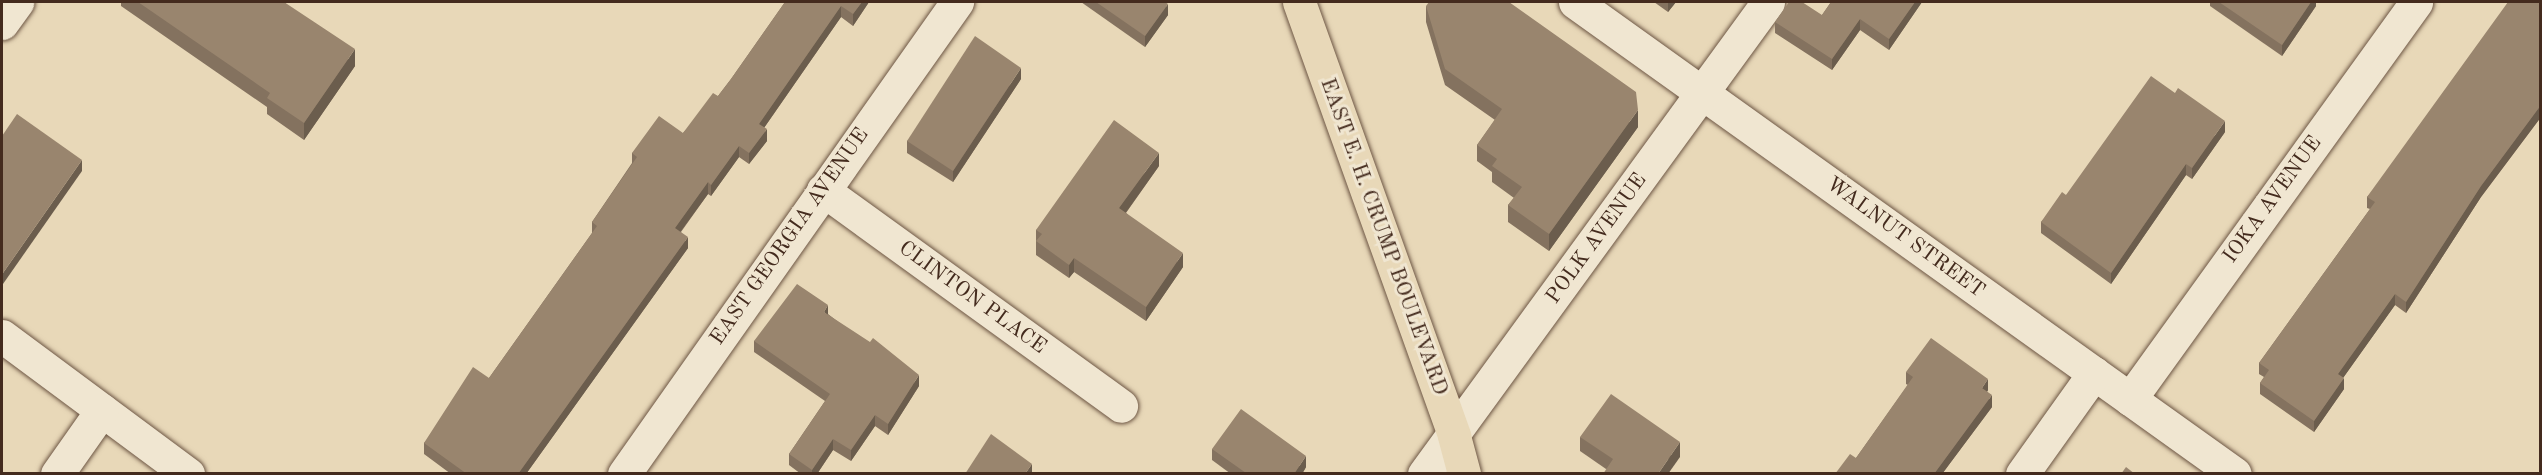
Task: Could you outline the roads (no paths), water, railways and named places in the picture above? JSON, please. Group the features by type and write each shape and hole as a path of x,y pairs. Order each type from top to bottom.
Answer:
{"main road":[{"name":"EAST E. H. CRUMP BOULEVARD","path":"1299,2 1454,436 1464,474"},
{"path":"1315,47 1318,2"}],"street":[{"path":"2,23 17,2"},
{"name":"EAST GEORGIA AVENUE","path":"624,474 957,2"},
{"name":"WALNUT STREET","path":"1575,2 1704,91 2235,474"},
{"name":"POLK AVENUE","path":"1424,474 1454,436 1768,2"},
{"name":"IOKA AVENUE","path":"2130,399 2416,2"},
{"name":"CLINTON PLACE","path":"823,190 1121,406"},
{"path":"2,336 188,474"},
{"path":"2022,474 2094,373"},
{"path":"57,474 102,410"}]}
